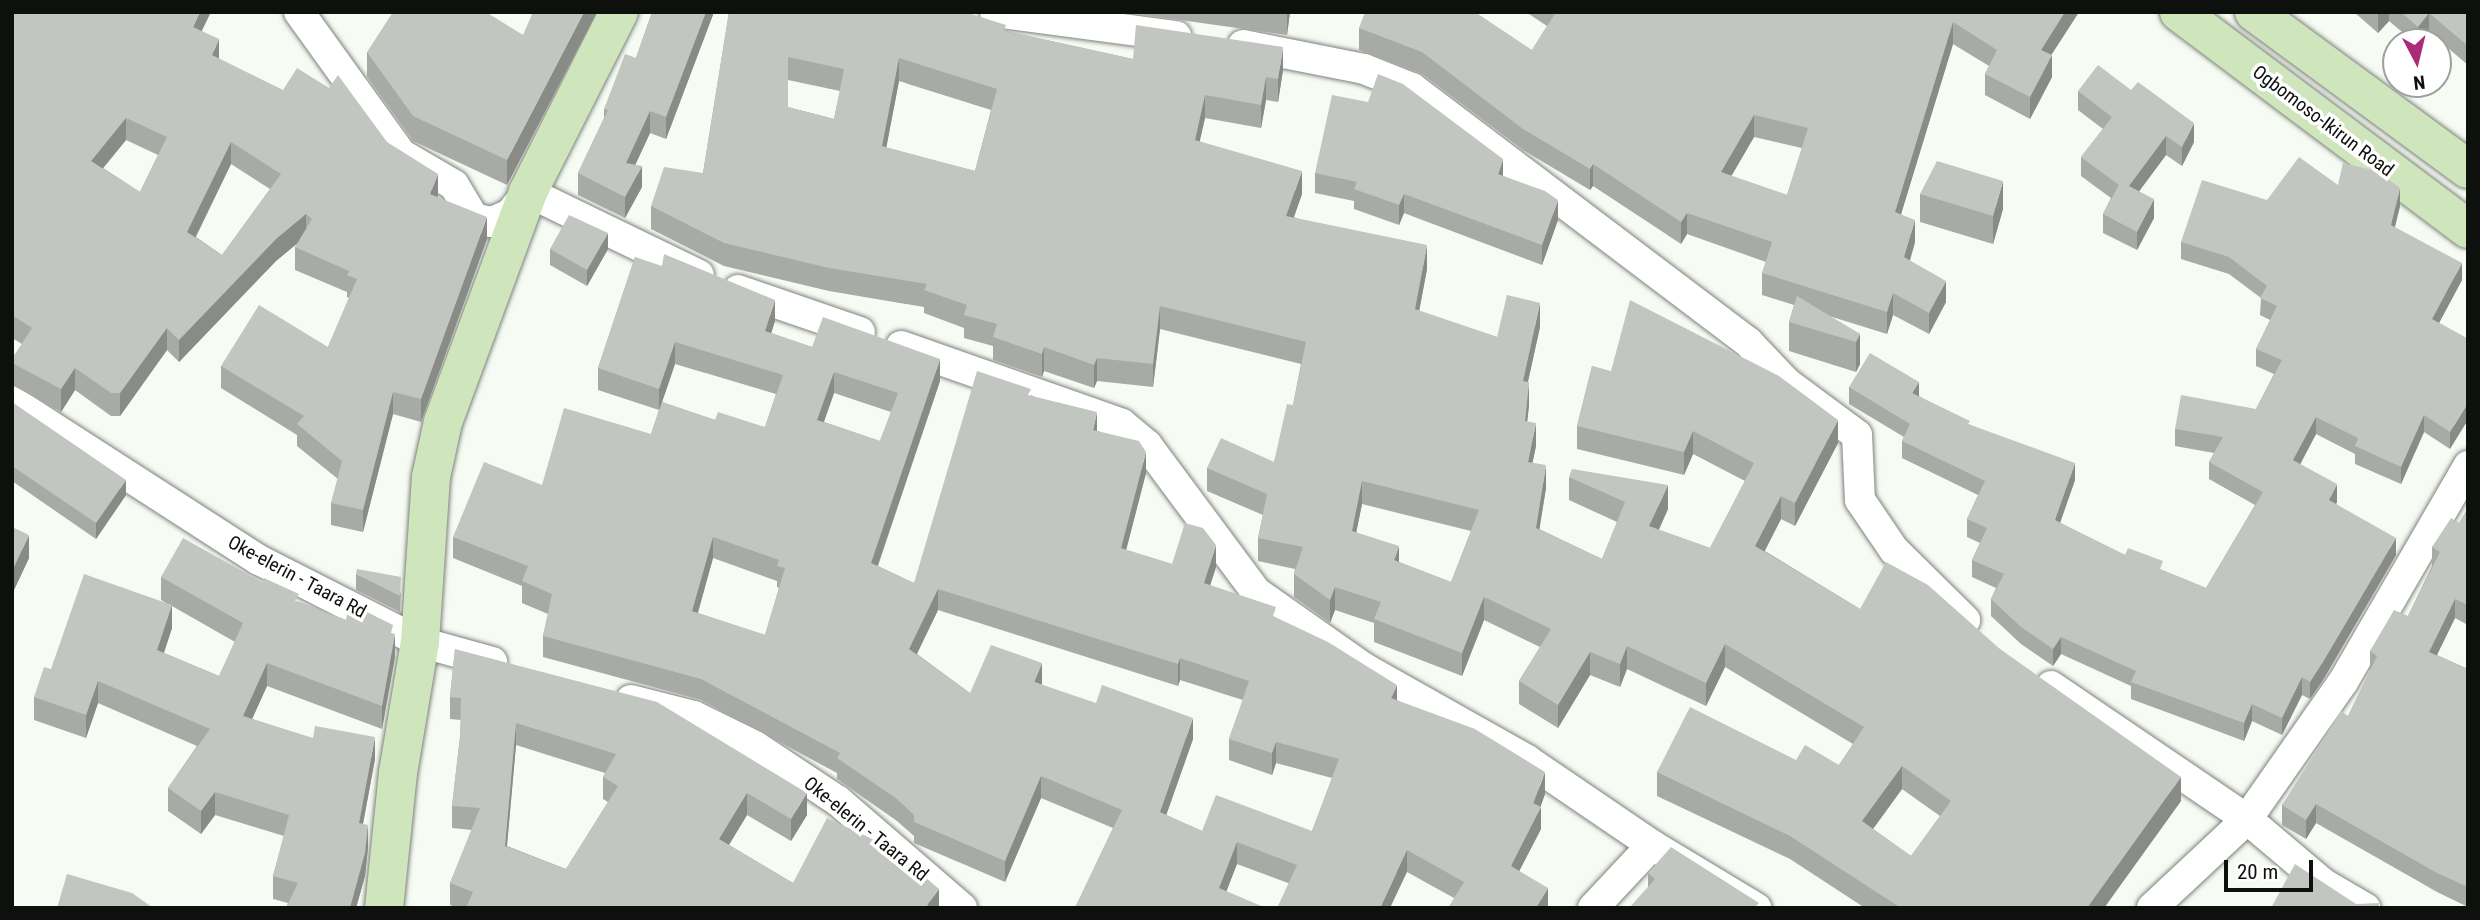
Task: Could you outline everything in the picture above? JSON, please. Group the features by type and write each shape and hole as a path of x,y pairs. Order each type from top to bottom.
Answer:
{"street":[{"path":"299,12 401,154 454,185 474,218 492,222 510,214 528,192"},
{"path":"384,908 398,773 421,642 431,477 443,422 528,192 619,12"},
{"path":"995,12 1236,43 1364,69 1412,88 1748,342 1787,383 1857,435 1860,500 1895,550 1991,642"},
{"name":"Ogbomoso-Ikirun Road","path":"2179,12 2468,229"},
{"path":"2254,12 2468,169"},
{"path":"528,192 724,285 1122,424 1147,445 1256,592 1364,668 1527,760 1652,845 1756,908"},
{"name":"Oke-elerin - Taara Rd","path":"12,401 259,560 421,642 523,670"},
{"path":"2152,908 2247,820 2343,682 2468,466"},
{"path":"2032,673 2247,820 2324,884 2365,908"},
{"name":"Oke-elerin - Taara Rd","path":"599,691 694,716 755,746 838,802 962,908"},
{"path":"1593,908 1652,845"}],"building":[{"path":"12,12 200,12 193,27 219,39 212,55 283,90 297,68 329,88 338,75 387,142 438,174 430,194 487,217 421,399 393,392 363,510 331,503 342,461 297,424 304,416 221,366 259,305 328,347 357,279 347,275 349,271 295,247 312,219 306,214 276,239 179,340 167,328 120,393 111,393 75,368 61,389 12,363 32,328 12,315","holes":["126,118 167,137 140,192 91,161","231,142 281,174 222,255 187,232"]},
{"path":"393,12 486,12 523,35 533,12 584,12 507,160 413,116 367,52"},
{"path":"652,12 706,12 666,117 650,111 626,163 642,166 625,197 578,173 608,110 604,109 625,54 636,58"},
{"path":"729,12 965,12 1006,25 1004,31 1133,59 1136,25 1283,47 1278,79 1266,77 1261,105 1205,95 1195,140 1302,171 1286,216 1427,245 1415,309 1497,337 1507,295 1540,303 1523,381 1529,382 1525,421 1536,423 1528,462 1546,465 1536,528 1602,559 1625,502 1569,477 1572,469 1668,485 1649,526 1710,548 1754,463 1693,431 1684,452 1577,426 1592,366 1611,371 1630,300 1779,376 1838,420 1795,503 1781,496 1755,546 1860,609 1886,562 1928,585 2000,649 2181,777 2087,908 1901,908 1790,836 1657,772 1690,707 1796,760 1805,745 1839,765 1864,727 1725,644 1706,683 1627,646 1620,664 1590,652 1558,705 1519,681 1551,629 1484,597 1462,653 1374,619 1381,602 1335,587 1330,600 1294,574 1303,547 1258,538 1267,494 1207,468 1221,438 1274,462 1287,404 1293,405 1306,342 1160,306 1153,364 1097,358 1094,365 1044,347 1042,354 993,337 997,324 964,315 967,305 924,290 927,284 829,268 724,243 651,206 664,167 703,173","holes":["788,57 844,69 834,119 788,107","899,58 997,89 975,171 882,146","1362,481 1479,510 1451,582 1394,560 1399,546 1352,531","1902,766 1951,801 1911,856 1862,821"]},
{"path":"1365,12 1475,12 1532,50 1556,12 2065,12 2041,50 2052,55 2030,97 1985,74 1997,50 1953,22 1895,212 1915,220 1904,257 1946,281 1929,313 1893,293 1887,312 1762,273 1772,242 1687,213 1681,222 1593,164 1590,169 1523,129 1422,52 1359,28","holes":["1754,115 1808,128 1787,195 1721,172"]},
{"path":"2401,12 2468,12 2468,46 2452,32 2452,28 2447,28 2429,13 2418,27"},
{"path":"2098,65 2131,90 2138,82 2194,123 2182,147 2166,136 2129,186 2154,199 2137,232 2103,214 2119,185 2081,157 2112,117 2078,91"},
{"path":"1378,74 1403,84 1503,159 1498,174 1545,191 1558,200 1542,245 1404,194 1399,205 1354,189 1357,182 1315,173 1332,95 1368,102"},
{"path":"2299,157 2338,185 2343,163 2377,171 2400,188 2391,225 2462,263 2432,319 2468,339 2468,403 2450,432 2424,415 2401,467 2355,446 2358,438 2316,417 2293,460 2337,484 2329,500 2396,538 2310,682 2302,677 2282,718 2252,704 2244,723 2131,682 2136,671 2061,637 2053,649 2021,627 1991,599 2004,574 1972,560 1987,528 1967,519 1985,481 1902,441 1910,424 1849,387 1870,353 1919,382 1912,393 1970,421 1968,424 2075,463 2055,520 2125,555 2128,548 2163,561 2160,569 2206,588 2263,492 2209,462 2223,437 2175,429 2181,395 2256,409 2282,360 2256,349 2277,306 2260,298 2267,286 2229,257 2181,242 2202,180 2267,200"},
{"path":"1937,161 2003,181 1993,216 1920,194"},
{"path":"569,215 608,233 587,270 550,249"},
{"path":"664,254 775,300 765,331 812,347 823,317 940,359 871,563 914,583 977,371 1031,389 1028,395 1097,412 1093,430 1139,441 1146,452 1121,548 1172,564 1185,523 1203,528 1216,545 1204,583 1276,607 1273,616 1328,642 1397,685 1391,698 1475,729 1545,772 1533,803 1541,807 1511,866 1548,888 1536,908 1448,908 1464,882 1407,850 1380,908 1277,908 1297,865 1237,842 1219,888 1266,908 1075,908 1122,810 1041,776 1005,861 914,822 914,815 897,799 837,758 840,753 701,679 543,636 552,594 522,581 528,566 453,537 484,462 542,485 564,408 651,434 662,402 715,420 718,412 765,427 783,375 675,342 659,389 598,368 635,257 662,266","holes":["834,372 898,393 880,441 817,420","713,537 779,560 777,566 785,568 765,635 692,611","938,589 1178,664 1180,658 1249,681 1229,739 1272,753 1276,742 1339,759 1312,831 1216,795 1202,831 1160,812 1193,718 1102,685 1096,703 1034,682 1042,663 991,645 970,693 909,649"]},
{"path":"1797,296 1860,334 1856,342 1789,322"},
{"path":"12,402 126,480 96,523 12,466"},
{"path":"2468,508 2468,605 2455,599 2429,652 2468,669 2468,887 2437,873 2316,804 2306,820 2282,805 2341,711 2348,716 2377,656 2370,651 2394,610 2408,616 2440,552 2432,547 2451,518 2459,523"},
{"path":"12,527 29,535 14,567 12,566"},
{"path":"183,538 262,582 264,578 299,594 295,601 346,620 349,603 393,625 391,633 395,634 382,706 267,663 243,716 313,738 315,726 375,737 359,823 368,825 365,853 350,908 286,908 298,883 273,876 289,815 215,792 201,811 168,788 210,729 98,681 86,715 34,697 44,667 51,669 84,574 172,605 157,650 219,676 243,623 161,577"},
{"path":"357,569 401,577 400,596 356,574"},
{"path":"455,649 657,702 807,793 791,819 747,793 719,839 793,883 827,818 890,847 939,889 927,905 932,908 466,908 473,892 450,883 480,808 452,806 460,737 461,698 450,697","holes":["516,723 616,754 603,777 618,786 566,869 505,846"]},
{"path":"1671,847 1759,903 1754,908 1629,908 1655,879 1648,873"},
{"path":"2295,864 2356,904 2380,903 2377,908 2271,908"},
{"path":"67,874 132,893 153,908 57,908"}]}
